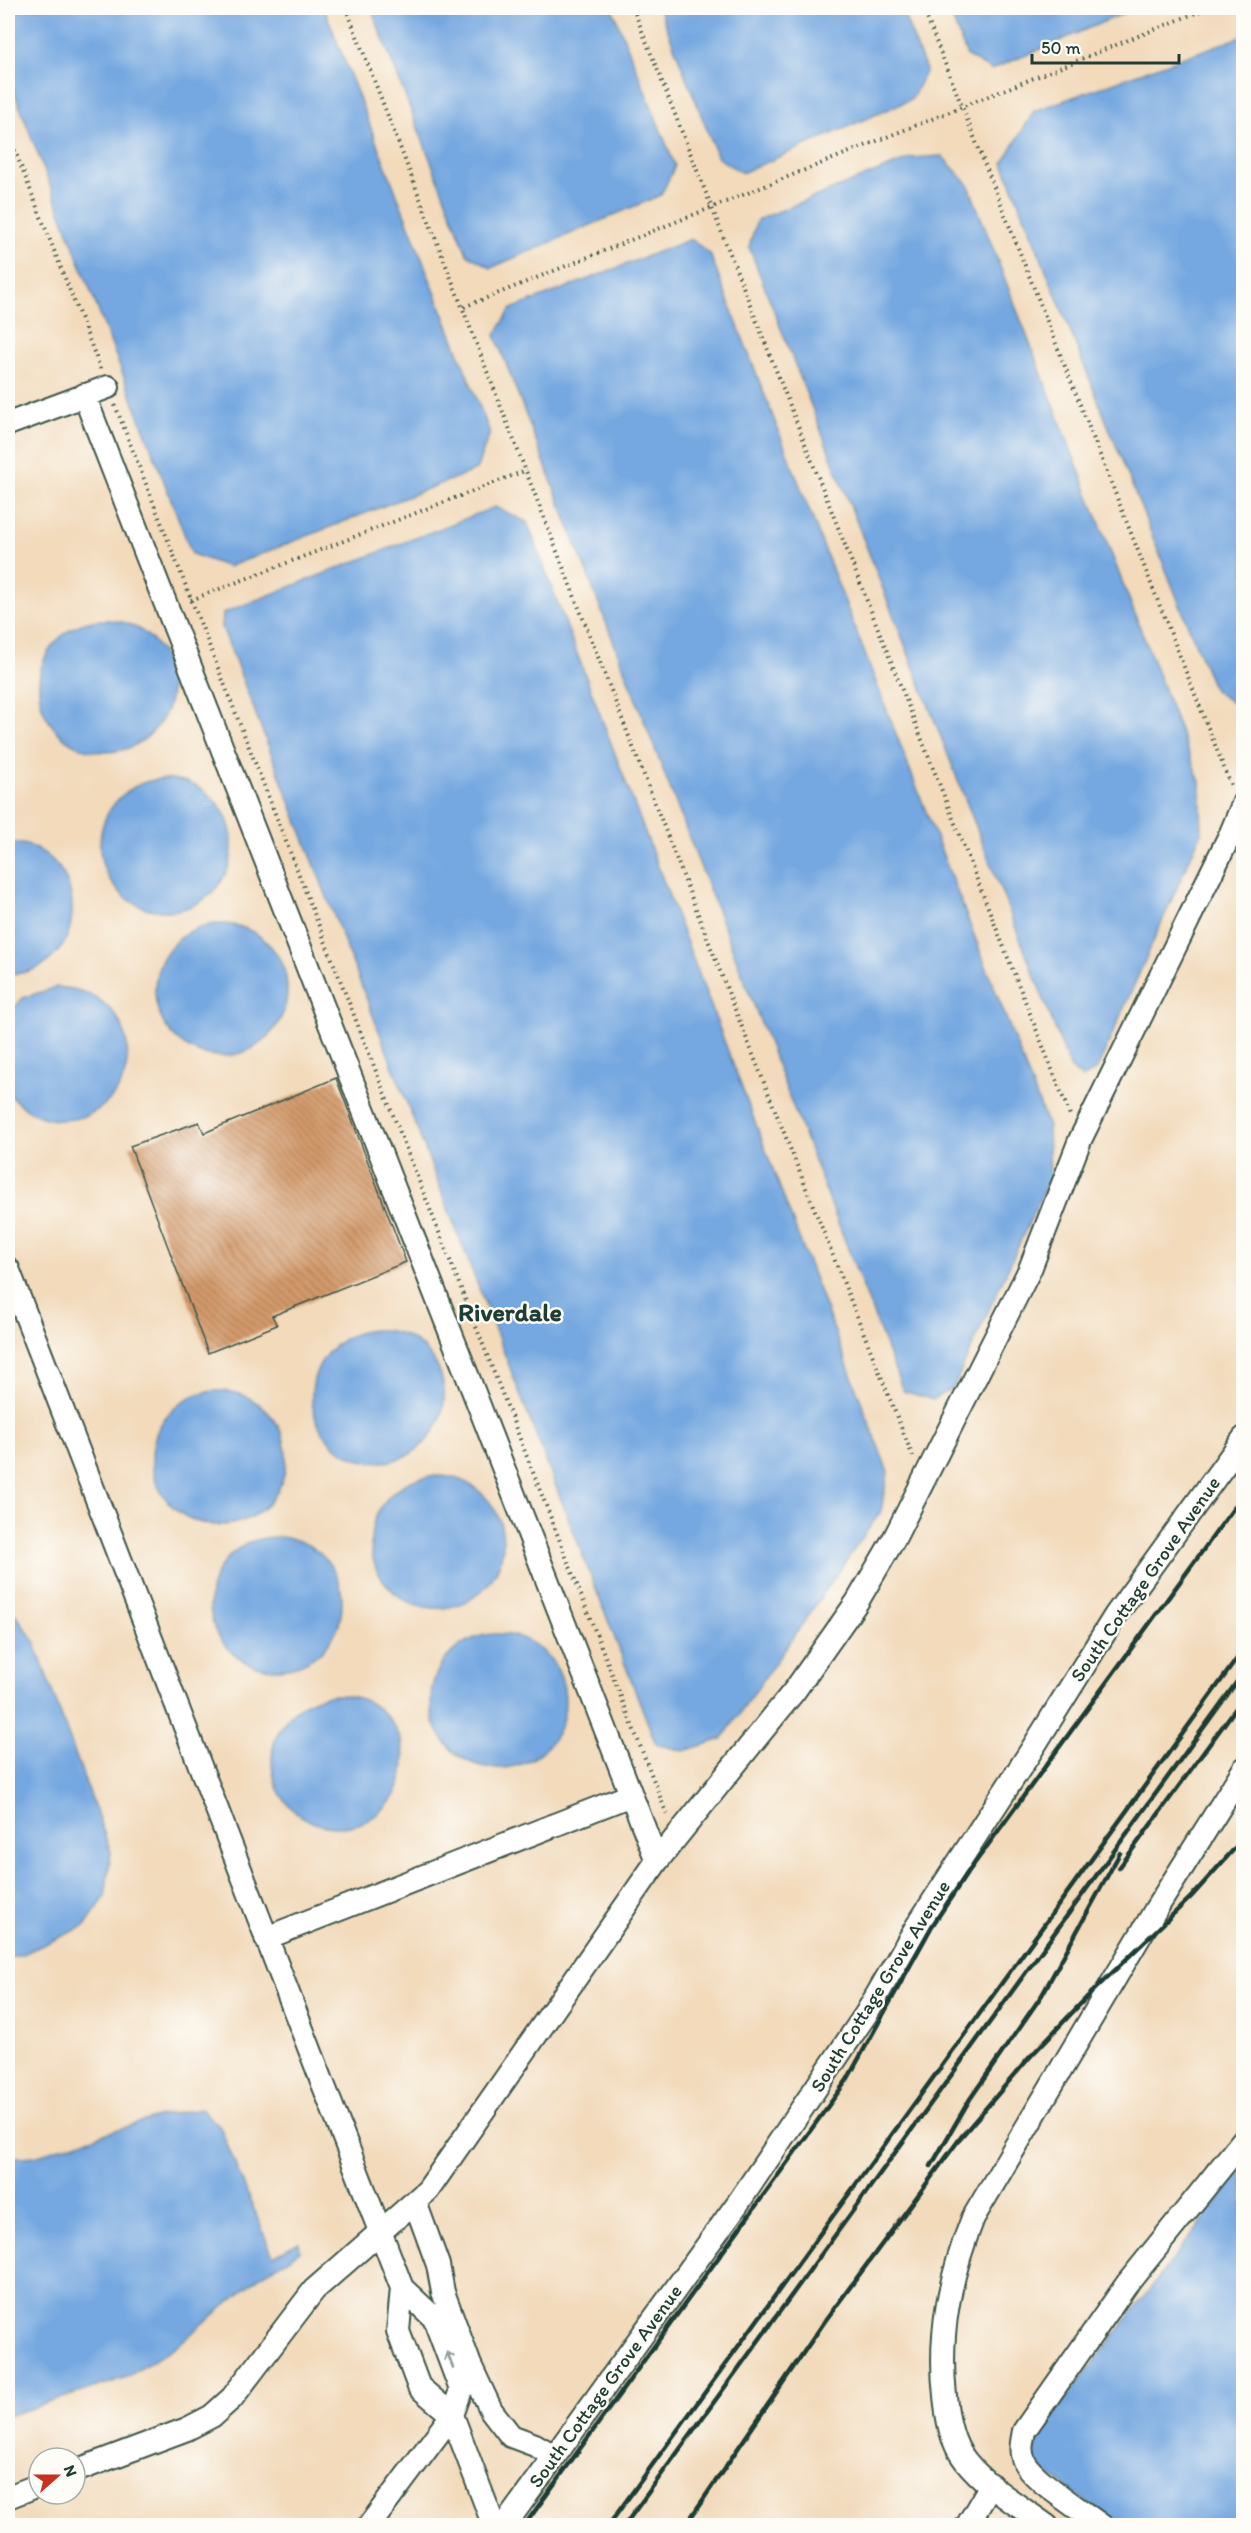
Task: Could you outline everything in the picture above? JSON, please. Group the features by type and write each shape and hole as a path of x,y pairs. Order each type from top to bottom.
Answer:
{"street":[{"path":"8,424 108,387"},
{"path":"84,395 657,1861"},
{"path":"87,2466 187,2429 212,2416 232,2398 314,2290 428,2190 657,1861 795,1690 857,1602 923,1481 1030,1269 1080,1140 1242,805"},
{"path":"8,1269 402,2288 434,2318 461,2390 452,2415 369,2526"},
{"name":"South Cottage Grove Avenue","path":"504,2526 738,2203 866,2014 917,1926 1029,1754 1115,1616 1244,1438"},
{"path":"1047,2526 992,2485 963,2458 952,2435 946,2407 941,2357 946,2310 958,2257 973,2218 1156,1909 1244,1769"},
{"path":"266,1938 631,1795"},
{"path":"1102,2526 1039,2479 1025,2464 1021,2448 1024,2431 1127,2284 1244,2139"},
{"path":"416,2202 438,2265 443,2292 470,2365 480,2382 491,2410 506,2431 554,2456"},
{"path":"402,2288 398,2331 419,2387 452,2415 494,2526"},
{"path":"967,2526 992,2485"},
{"path":"8,2497 27,2490"}],"path":[{"path":"345,8 464,307 734,1007 923,1481"},
{"path":"633,8 1080,1140"},
{"path":"923,8 1242,805"},
{"path":"464,307 1208,8"},
{"path":"8,133 676,1838"},
{"path":"191,600 527,470"}],"water":[{"path":"8,8 324,8 490,433 476,470 228,567 192,554 8,76"},
{"path":"371,8 612,8 675,166 661,195 491,268 467,254"},
{"path":"659,8 901,8 926,70 912,99 742,173 718,158"},
{"path":"948,8 1136,8 991,70 967,56"},
{"path":"1243,36 1244,697 1233,703 1214,690 1003,163 1034,111"},
{"path":"942,156 968,184 1200,782 1202,831 1097,1069 1083,1078 1071,1069 749,247 757,220 911,158"},
{"path":"691,239 710,254 1048,1126 1050,1177 954,1386 933,1400 903,1391 495,335 511,309"},
{"path":"495,507 527,522 888,1472 881,1511 722,1739 684,1751 656,1744 222,627 223,613"},
{"path":"105,620 130,625 152,639 166,661 171,686 166,711 152,733 130,747 105,752 80,747 58,733 44,711 39,686 44,661 58,639 80,625"},
{"path":"166,779 191,784 213,798 227,820 232,845 227,870 213,892 191,906 166,911 141,906 119,892 105,870 100,845 105,820 119,798 141,784"},
{"path":"8,842 36,849 56,864 68,886 72,910 68,933 56,954 36,968 8,974"},
{"path":"221,924 246,929 268,943 282,965 287,990 282,1015 268,1037 246,1051 221,1056 196,1051 174,1037 160,1015 155,990 160,965 174,943 196,929"},
{"path":"56,987 88,994 111,1010 124,1031 127,1055 123,1079 109,1100 88,1115 58,1120 30,1112 8,1092 8,1015 23,998"},
{"path":"378,1330 403,1335 425,1349 439,1371 444,1396 439,1421 425,1443 403,1457 378,1462 353,1457 331,1443 317,1421 312,1396 317,1371 331,1349 353,1335"},
{"path":"219,1391 244,1397 266,1411 280,1433 286,1458 280,1483 266,1505 244,1519 219,1525 194,1519 172,1505 158,1483 152,1458 158,1433 172,1411 194,1397"},
{"path":"437,1476 462,1481 484,1495 498,1517 503,1542 498,1567 484,1589 462,1603 437,1608 412,1603 390,1589 376,1567 371,1542 376,1517 390,1495 412,1481"},
{"path":"276,1537 301,1542 323,1556 337,1578 342,1603 337,1628 323,1650 301,1664 276,1669 251,1664 229,1650 215,1628 210,1603 215,1578 229,1556 251,1542"},
{"path":"8,1608 17,1616 34,1641 111,1852 105,1897 85,1926 23,1954 8,1958"},
{"path":"498,1634 523,1639 545,1654 560,1676 565,1701 560,1726 545,1748 523,1763 498,1768 473,1763 451,1748 436,1726 431,1701 436,1676 451,1654 473,1639"},
{"path":"338,1695 363,1700 385,1714 399,1736 404,1761 399,1786 385,1808 363,1822 338,1827 313,1822 291,1808 277,1786 272,1761 277,1736 291,1714 313,1700"},
{"path":"201,2109 220,2127 273,2256 299,2242 300,2251 259,2277 178,2345 127,2377 8,2416 8,2158 35,2156 160,2116"},
{"path":"1243,2168 1243,2525 1119,2525 1036,2465 1031,2451 1034,2440"}],"building":[{"path":"336,1078 406,1262 272,1316 277,1325 208,1353 130,1146 199,1122 204,1133"}],"railway":[{"path":"524,2526 847,2080 932,1926 966,1875 1244,1494"},
{"path":"608,2526 1244,1649"},
{"path":"624,2526 1244,1672"},
{"path":"1119,1868 1244,1697"},
{"path":"685,2526 825,2321 961,2137 1029,2058 1088,1996 1191,1897 1244,1838"},
{"path":"931,2166 970,2099 1042,1995 1120,1853"}],"district":[{"name":"Riverdale","path":"510,1312"}]}
